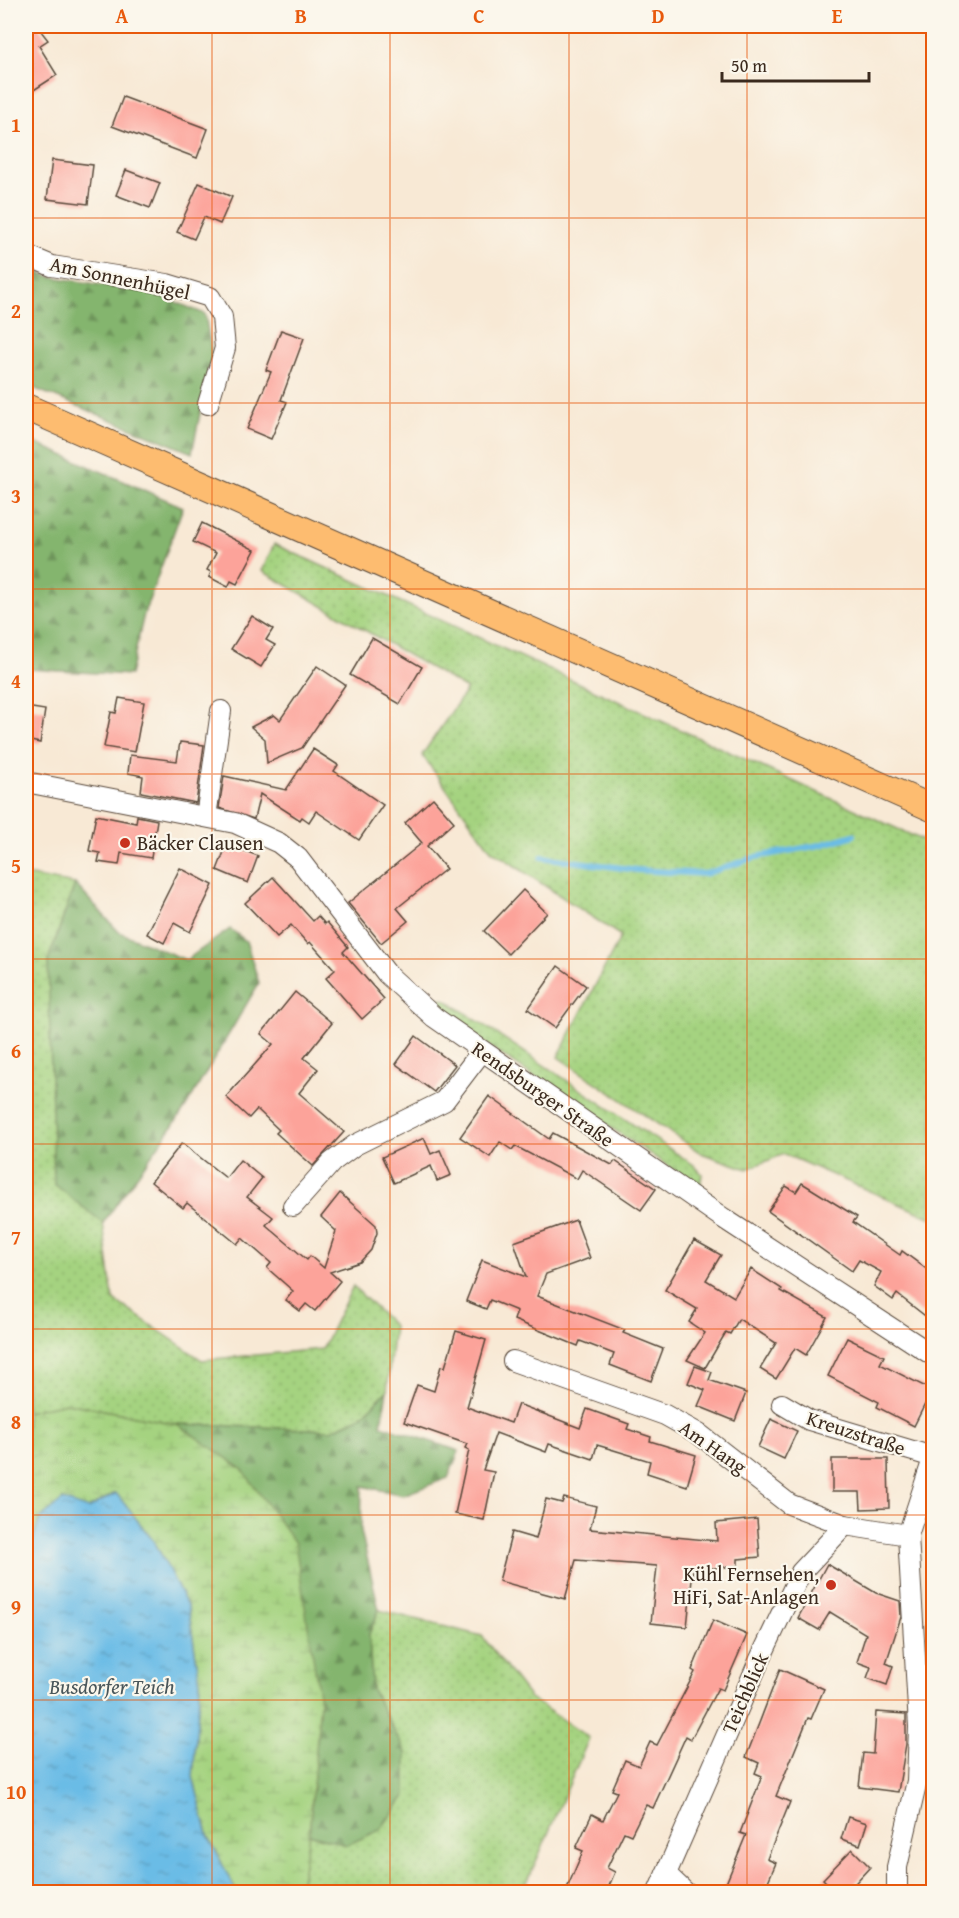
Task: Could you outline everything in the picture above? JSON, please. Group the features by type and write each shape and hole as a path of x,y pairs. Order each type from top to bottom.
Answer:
{"main road":[{"path":"26,407 933,809"}],"street":[{"name":"Am Sonnenhügel","path":"26,255 52,266 167,284 210,297 222,317 225,348 208,404"},
{"path":"206,817 221,711"},
{"name":"Rendsburger Straße","path":"26,782 206,817 260,832 291,853 387,974 434,1017 723,1218 933,1356"},
{"path":"293,1206 332,1162 355,1145 444,1101 482,1051"},
{"name":"Am Hang","path":"513,1361 665,1415 699,1434 789,1504 845,1526 908,1535"},
{"name":"Kreuzstraße","path":"782,1404 809,1420 933,1457 908,1535 919,1727 916,1781 897,1866 897,1893"},
{"name":"Teichblick","path":"658,1893 760,1659 801,1572 845,1526"},
{"path":"666,1874 685,1893"}],"green space":[{"path":"26,266 47,276 156,294 205,314 212,355 192,453 26,385"},
{"path":"26,439 183,507 144,614 130,675 26,669"},
{"path":"274,544 933,845 932,1218 784,1154 747,1169 701,1153 558,1057 621,936 491,850 422,755 467,689 262,571"},
{"path":"26,875 75,884 48,961 93,1214 103,1223 113,1299 202,1360 322,1349 353,1286 394,1326 387,1391 362,1416 331,1430 177,1424 66,1403 26,1412"},
{"path":"75,884 119,932 186,960 230,929 246,941 259,983 184,1110 103,1223 54,1184 48,961"},
{"path":"429,997 446,1000 694,1165 702,1174 700,1188 461,1027 427,1003"},
{"path":"387,1391 381,1425 459,1451 448,1478 403,1495 362,1486 361,1531 379,1610 369,1634 372,1690 406,1753 406,1795 380,1830 347,1845 309,1834 320,1701 242,1469 177,1424 331,1430 362,1416"},
{"path":"66,1403 177,1424 242,1469 295,1543 320,1701 309,1834 299,1892 236,1892 208,1835 193,1777 200,1682 188,1607 155,1543 115,1493 88,1509 40,1518 31,1546 26,1549 26,1412"},
{"path":"379,1610 482,1636 529,1697 589,1738 523,1892 299,1892 309,1834 347,1845 406,1753 372,1690 369,1634"}],"water":[{"name":"Busdorfer Teich","path":"116,1493 155,1543 188,1607 200,1682 193,1777 208,1835 236,1892 26,1892 26,1549 31,1546 40,1518 63,1500 88,1509"}],"building":[{"path":"26,26 37,26 48,40 39,46 57,75 26,95"},
{"path":"123,97 208,129 197,158 112,126"},
{"path":"52,160 93,165 88,204 47,199"},
{"path":"126,170 160,183 150,208 116,195"},
{"path":"199,183 232,197 220,224 204,217 194,239 177,232"},
{"path":"281,330 304,338 281,400 287,402 271,439 247,429 271,372 266,370"},
{"path":"202,523 255,550 237,584 231,581 228,587 209,577 211,572 207,570 216,553 193,542"},
{"path":"252,616 273,629 266,640 275,645 261,667 231,649"},
{"path":"372,638 422,667 400,704 350,675"},
{"path":"317,666 345,685 302,748 267,763 265,739 251,727 274,715 280,720"},
{"path":"119,698 144,702 135,752 104,747 111,712 116,713"},
{"path":"26,707 45,710 40,743 26,740"},
{"path":"180,742 204,745 196,803 141,792 143,776 128,773 130,755 177,761"},
{"path":"313,749 338,765 334,771 383,805 359,840 316,811 309,822 302,817 300,820 260,794 254,819 219,808 224,776 286,790"},
{"path":"433,798 454,822 427,846 446,869 397,908 408,921 381,943 348,903 422,843 405,823"},
{"path":"96,815 136,823 137,816 157,820 151,858 121,853 119,865 98,862 100,853 89,851"},
{"path":"227,844 258,856 248,883 217,870"},
{"path":"180,868 213,885 190,932 174,923 164,943 147,934"},
{"path":"273,877 313,921 318,916 325,924 327,922 348,947 343,952 384,999 362,1019 326,978 335,970 310,942 308,944 291,925 277,937 245,903"},
{"path":"523,890 547,913 508,954 484,931"},
{"path":"558,966 586,986 555,1028 528,1009"},
{"path":"295,992 332,1023 304,1058 318,1069 299,1093 344,1132 313,1166 276,1133 279,1130 257,1109 249,1118 226,1097 273,1044 261,1034"},
{"path":"416,1036 455,1065 434,1092 396,1064"},
{"path":"489,1096 549,1139 553,1133 612,1165 615,1161 656,1189 641,1210 582,1170 577,1179 515,1146 512,1150 500,1142 490,1157 460,1137"},
{"path":"424,1138 431,1154 440,1150 451,1175 437,1181 431,1166 394,1183 382,1157"},
{"path":"182,1143 226,1178 240,1160 262,1178 247,1197 273,1217 266,1225 307,1260 310,1256 324,1268 336,1231 321,1217 340,1193 376,1225 377,1233 371,1250 360,1262 330,1272 340,1281 315,1311 306,1304 300,1311 286,1300 293,1291 267,1268 271,1263 242,1238 237,1244 187,1203 183,1208 151,1182"},
{"path":"802,1183 857,1217 853,1222 900,1255 902,1251 933,1274 933,1322 897,1294 893,1300 874,1286 881,1272 859,1260 852,1271 768,1211 786,1186 796,1192"},
{"path":"576,1220 590,1258 546,1274 537,1296 625,1330 623,1333 663,1349 651,1381 610,1365 614,1354 580,1341 578,1346 514,1320 517,1311 490,1300 486,1309 466,1301 482,1260 526,1277 514,1242"},
{"path":"694,1240 721,1255 706,1280 734,1297 751,1269 782,1289 781,1291 827,1317 806,1355 795,1348 776,1379 760,1369 776,1343 739,1319 730,1334 726,1332 705,1368 687,1360 705,1333 689,1322 697,1309 665,1290"},
{"path":"456,1331 486,1340 467,1407 511,1423 518,1404 580,1428 587,1409 629,1424 627,1429 651,1437 650,1441 696,1455 687,1486 647,1473 650,1461 597,1445 593,1459 549,1444 546,1452 496,1433 483,1470 494,1472 484,1520 455,1514 469,1450 465,1448 467,1444 404,1422 417,1385 434,1391 441,1366 445,1367"},
{"path":"847,1338 884,1356 880,1364 932,1390 914,1426 877,1407 879,1402 828,1376"},
{"path":"695,1366 712,1372 709,1380 746,1393 735,1421 698,1406 705,1390 688,1383"},
{"path":"771,1419 797,1431 784,1459 758,1447"},
{"path":"832,1459 888,1459 889,1508 861,1509 860,1492 832,1492"},
{"path":"564,1498 596,1506 590,1529 717,1541 716,1523 757,1519 760,1557 738,1559 738,1566 693,1570 687,1627 651,1623 657,1566 576,1560 565,1599 499,1581 512,1532 536,1539 546,1499 562,1503"},
{"path":"827,1564 876,1593 900,1601 901,1617 886,1663 893,1666 887,1685 867,1678 871,1667 857,1662 866,1634 830,1612 819,1630 798,1618"},
{"path":"713,1620 747,1635 723,1690 718,1688 691,1739 686,1736 653,1808 646,1805 631,1835 624,1832 607,1868 615,1872 606,1893 565,1893 583,1851 576,1848 592,1814 603,1820 617,1792 612,1790 625,1760 639,1766 650,1742 657,1745 695,1672 692,1670"},
{"path":"780,1669 824,1689 811,1719 808,1718 776,1796 790,1802 767,1859 776,1863 763,1893 722,1893 746,1835 740,1833 762,1776 755,1773 759,1763 746,1757"},
{"path":"876,1712 906,1714 906,1744 898,1792 859,1787 863,1753 873,1754"},
{"path":"848,1817 867,1823 860,1845 841,1839"},
{"path":"852,1849 870,1867 846,1893 837,1893 823,1879"}],"waterway":[{"path":"542,857 637,870 705,874 756,857 820,845 854,835"}],"place":[{"name":"Bäcker Clausen","path":"125,843"},
{"name":"Kühl Fernsehen, HiFi, Sat-Anlagen","path":"831,1585"}]}
